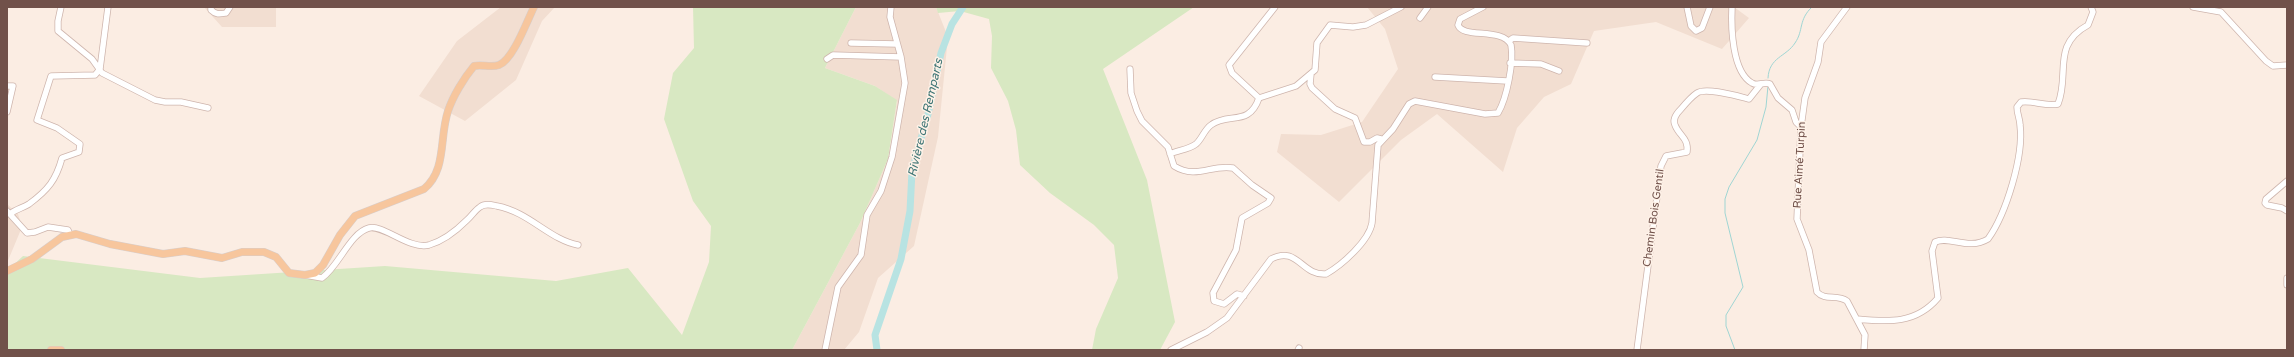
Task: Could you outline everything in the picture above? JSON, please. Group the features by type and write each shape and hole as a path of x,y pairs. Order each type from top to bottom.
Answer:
{"main road":[{"path":"7,271 24,264 62,237 70,235 87,236 110,244 163,254 185,251 222,258 242,252 264,252 276,257 289,273 304,275 315,273 324,265 340,235 355,216 424,189 431,183 436,176 439,166 448,110 468,73 474,66 497,66 504,62 512,52 534,7"},
{"path":"51,350 62,350"}],"street":[{"path":"61,7 58,31 92,59 102,73 155,100 165,102 181,102 208,108"},
{"path":"70,235 68,230 55,228 27,232 8,213 28,205 52,184 62,158 79,152 80,144 57,128 37,120 51,76 95,75 100,69 108,7"},
{"path":"211,7 214,14 219,14 226,13 230,7"},
{"path":"825,350 838,287 861,255 867,215 881,191 892,157 905,83 901,57 896,44 890,17 891,7"},
{"path":"1259,98 1232,73 1229,65 1275,7"},
{"path":"1259,98 1296,86 1311,74 1317,64 1317,43 1330,25 1353,27 1366,25 1401,7"},
{"path":"1420,18 1428,7"},
{"path":"1171,350 1218,325 1235,310 1271,260 1278,255 1295,257 1312,272 1326,274 1365,241 1371,231 1378,145 1381,139 1393,129 1409,104 1415,101 1485,114 1498,113 1502,106 1510,63 1512,48 1509,41 1501,36 1459,28 1460,19 1483,7"},
{"path":"1688,7 1692,26 1696,31 1702,28 1710,7"},
{"path":"1732,7 1732,39 1738,63 1748,80 1754,84 1770,84 1778,98 1792,110 1796,122 1801,127"},
{"name":"Rue Aimé Turpin","path":"1847,7 1821,42 1818,62 1805,98 1801,127 1797,219 1809,250 1816,290 1821,296 1838,297 1847,301 1865,335 1864,350"},
{"path":"1857,319 1897,322 1931,306 1938,298 1932,251 1935,242 1944,240 1974,244 1988,239 2001,216 2011,188 2020,144 2020,125 2017,107 2021,102 2027,101 2053,105 2058,104 2066,48 2078,30 2088,25 2093,12 2091,7"},
{"path":"2193,7 2221,12 2266,61 2273,66 2287,65"},
{"path":"1509,41 1513,38 1587,43"},
{"path":"851,43 896,44"},
{"path":"827,59 833,55 901,57"},
{"path":"1510,63 1541,64 1559,72"},
{"path":"1130,69 1131,93 1142,121 1164,141 1170,154 1172,164 1187,172 1233,168 1252,185 1271,198 1268,203 1242,218 1236,250 1213,293 1214,301 1224,304 1237,294 1244,296"},
{"path":"1311,74 1310,84 1312,88 1335,109 1355,118 1364,142 1370,142 1377,138 1381,139"},
{"path":"1435,77 1507,81"},
{"name":"Chemin Bois Gentil","path":"1637,350 1661,166 1666,156 1687,152 1688,145 1684,137 1675,126 1674,120 1677,113 1697,93 1704,90 1749,99 1761,84"},
{"path":"7,86 13,86 7,112"},
{"path":"1170,154 1194,146 1215,123 1237,119 1250,113 1256,106 1259,98"},
{"path":"2287,181 2266,199 2265,203 2267,205 2282,208 2287,212"},
{"path":"304,275 322,278 329,273 353,240 370,228 376,228 406,242 429,245 443,238 466,221 480,206 487,204 499,206 530,218 557,237 578,245"},
{"path":"2287,278 2287,285"}],"shaded area":[{"path":"204,7 276,7 276,27 222,27"},
{"path":"501,7 555,7 542,21 516,80 465,121 419,96 457,41"},
{"path":"856,7 936,7 948,37 938,137 914,246 878,278 859,332 844,350 792,350 860,223 888,159 897,101 875,86 825,68"},
{"path":"1367,7 1734,7 1749,18 1722,49 1656,22 1594,31 1571,84 1544,97 1517,128 1503,172 1437,114 1401,140 1339,202 1277,152 1281,134 1321,135 1362,122 1398,69 1385,29"},
{"path":"7,204 18,214 22,227 7,263"}],"green space":[{"path":"693,7 856,7 825,68 875,86 897,100 888,159 860,223 792,350 7,350 7,271 23,256 200,278 385,266 556,281 628,268 682,335 709,262 711,226 693,201 664,119 673,73 694,48"},
{"path":"936,7 1194,7 1103,69 1147,180 1175,322 1160,350 1092,350 1096,329 1118,278 1114,245 1094,225 1050,193 1020,165 1016,130 1008,101 991,68 992,36 989,19 960,11 938,13"}],"waterway":[{"name":"Rivière des Remparts","path":"877,350 875,335 901,259 910,211 912,171 928,114 941,53 952,24 963,7"},
{"path":"1768,78 1771,66 1795,43 1805,16 1812,7"},
{"path":"1735,350 1726,326 1726,315 1743,287 1725,213 1725,199 1729,187 1757,140 1766,107 1768,86"}]}
